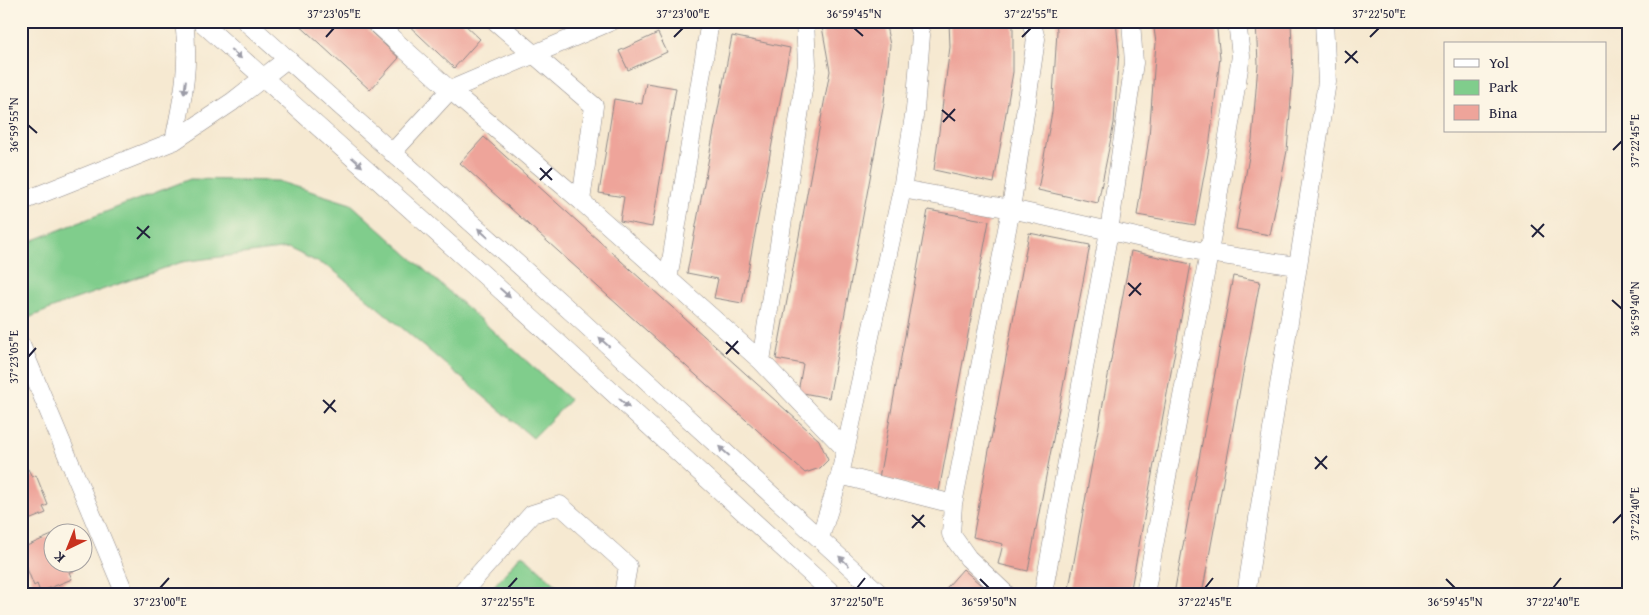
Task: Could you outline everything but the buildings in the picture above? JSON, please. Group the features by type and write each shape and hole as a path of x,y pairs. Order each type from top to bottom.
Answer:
{"street":[{"path":"174,141 183,104 187,69 184,21"},
{"path":"200,21 502,291 832,594"},
{"path":"245,21 576,316 880,594"},
{"path":"372,21 581,201 761,361 845,449"},
{"path":"496,21 594,106 581,201"},
{"path":"392,152 450,90 612,21"},
{"path":"668,280 710,21"},
{"path":"761,361 807,64 805,21"},
{"path":"820,538 840,475 902,189 915,110 921,36 916,21"},
{"path":"1006,594 968,558 951,534 953,504 1011,209 1036,39 1032,21"},
{"path":"1042,594 1109,231 1134,63 1130,21"},
{"path":"1145,594 1209,253 1242,56 1237,21"},
{"path":"1246,594 1326,82 1324,21"},
{"path":"21,202 174,141 225,107 287,59"},
{"path":"902,189 1011,209 1209,253 1298,266"},
{"path":"21,345 125,594"},
{"path":"840,475 953,504"},
{"path":"461,594 532,514 560,505 628,566 623,594"}],"green space":[{"path":"190,179 278,181 351,204 570,400 533,438 332,269 288,248 182,262 70,301 21,321 21,245"},
{"path":"522,554 566,594 487,594"}]}
